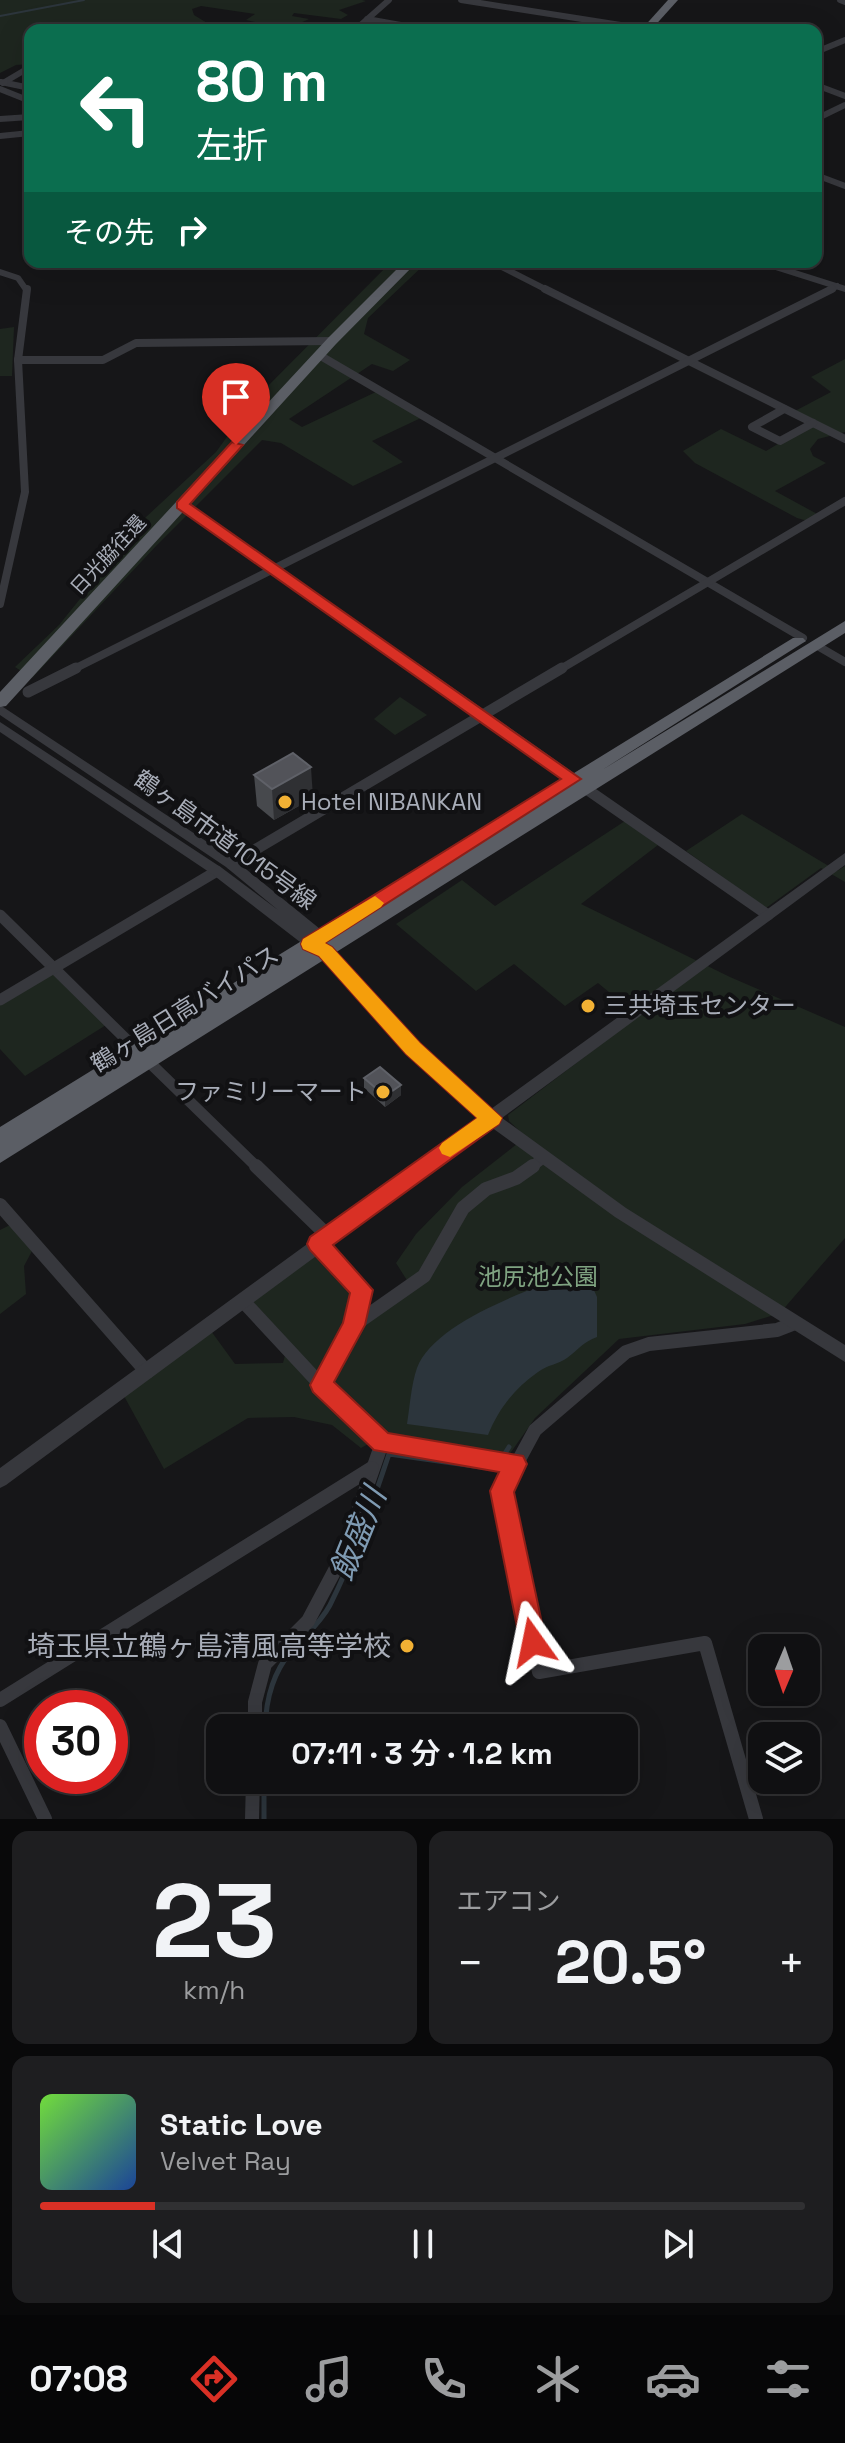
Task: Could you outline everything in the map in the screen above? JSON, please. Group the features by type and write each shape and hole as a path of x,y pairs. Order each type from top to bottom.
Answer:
{"highway":[{"path":"654,24 673,0"},
{"name":"日光脇往還","path":"0,702 332,341 405,268"},
{"name":"鶴ヶ島日高バイパス","path":"0,1155 143,1056 809,641 845,612"},
{"name":"鶴ヶ島日高バイパス","path":"809,641 845,626"},
{"name":"鶴ヶ島日高バイパス","path":"0,1137 143,1056"}],"street":[{"path":"362,24 389,0"},
{"path":"461,0 617,24"},
{"path":"367,19 389,24"},
{"path":"822,50 845,40"},
{"path":"1,85 24,71"},
{"path":"19,74 24,75"},
{"path":"1,85 24,87"},
{"path":"1,85 24,98"},
{"path":"822,87 845,96"},
{"path":"822,116 845,105"},
{"path":"0,119 24,117"},
{"path":"0,136 24,134"},
{"path":"822,177 845,186"},
{"path":"504,268 845,439"},
{"path":"780,268 842,286"},
{"path":"0,272 18,278 27,289 18,360 25,492 0,604"},
{"path":"28,692 842,286"},
{"path":"18,360 103,360 136,343 332,341"},
{"path":"319,355 845,662"},
{"path":"784,409 752,427 780,441 813,423"},
{"path":"0,1000 845,501"},
{"path":"182,505 768,915"},
{"name":"鶴ヶ島市道1015号線","path":"0,709 224,868 319,944 413,1048 492,1118 543,1158 609,1205 845,1354"},
{"name":"鶴ヶ島市道1015号線","path":"0,726 224,868"},
{"path":"0,1479 845,858"},
{"path":"0,915 323,1240 362,1290 354,1325 321,1385"},
{"path":"354,1325 424,1276 463,1208 486,1189 516,1178 543,1158"},
{"path":"0,1205 147,1372"},
{"path":"243,1301 321,1385 382,1443 515,1464"},
{"path":"756,1819 705,1643 539,1672 502,1491 535,1430 626,1352 649,1344 777,1330 795,1323"},
{"path":"255,1714 265,1664 308,1621 343,1555 382,1443"},
{"path":"0,1700 372,1468"},
{"path":"0,1726 45,1819"},
{"path":"252,1819 253,1794"}],"green space":[{"path":"0,0 366,1 339,10 348,15 341,19 294,13 292,16 309,19 298,24 264,24 246,20 255,14 201,6 192,9 194,15 209,24 24,24 24,64 0,73"},
{"path":"385,268 421,268 368,318 364,334 410,360 393,371 372,364 289,419 302,427 378,391 423,417 372,441 403,462 353,486 281,443 262,440 157,545 32,678 15,667 59,625 146,517 216,452 253,401"},
{"path":"14,327 12,376 0,376 0,329"},
{"path":"845,359 845,432 818,439 810,449 813,456 826,463 775,491 819,515 808,521 797,518 695,463 683,451 721,429 766,451 815,422 795,411 831,392 811,377"},
{"path":"400,697 427,715 395,735 374,719"},
{"path":"742,814 837,871 845,866 845,882 821,868 766,908 686,851"},
{"name":"池尻池公園","path":"625,821 658,845 581,904 730,977 845,1027 845,1238 780,1313 745,1324 619,1339 535,1418 509,1455 384,1435 361,1448 332,1425 294,1417 248,1418 164,1469 124,1396 211,1331 235,1364 283,1363 289,1341 253,1302 317,1254 372,1312 410,1285 396,1263 416,1234 462,1187 526,1137 509,1121 508,1115 638,1016 598,983 565,1006 514,964 476,991 396,924 462,880 495,906"},
{"path":"54,973 106,1025 25,1076 0,1049 0,1005"},
{"path":"10,1225 32,1251 24,1266 26,1294 0,1314 0,1230"}],"shaded area":[{"path":"574,1273 589,1279 597,1297 597,1337 522,1385 502,1408 488,1435 407,1424 417,1368 427,1351 443,1336 486,1309"}],"building":[{"path":"293,753 311,767 272,789 254,775"},
{"path":"380,1067 401,1085 385,1096 364,1078"}],"waterway":[{"path":"0,16 84,0"},
{"name":"飯盛川","path":"502,1458 509,1447"},
{"name":"飯盛川","path":"266,1714 274,1679 284,1661 330,1605 355,1550 389,1454 495,1469 497,1466"},
{"name":"飯盛川","path":"264,1794 264,1819"}],"slow traffic":[{"path":"375,903 310,944 326,951 413,1048 492,1118 450,1148"}],"place":[{"name":"Hotel NIBANKAN","path":"285,802"},
{"name":"三共埼玉センター","path":"588,1006"},
{"name":"ファミリーマート","path":"383,1092"},
{"name":"埼玉県立鶴ヶ島清風高等学校","path":"407,1646"}],"route":[{"path":"236,445 182,505 573,779 310,944 326,951 413,1048 492,1118 318,1244 362,1290 354,1325 321,1385 382,1443 515,1464 502,1491 533,1642"}]}
